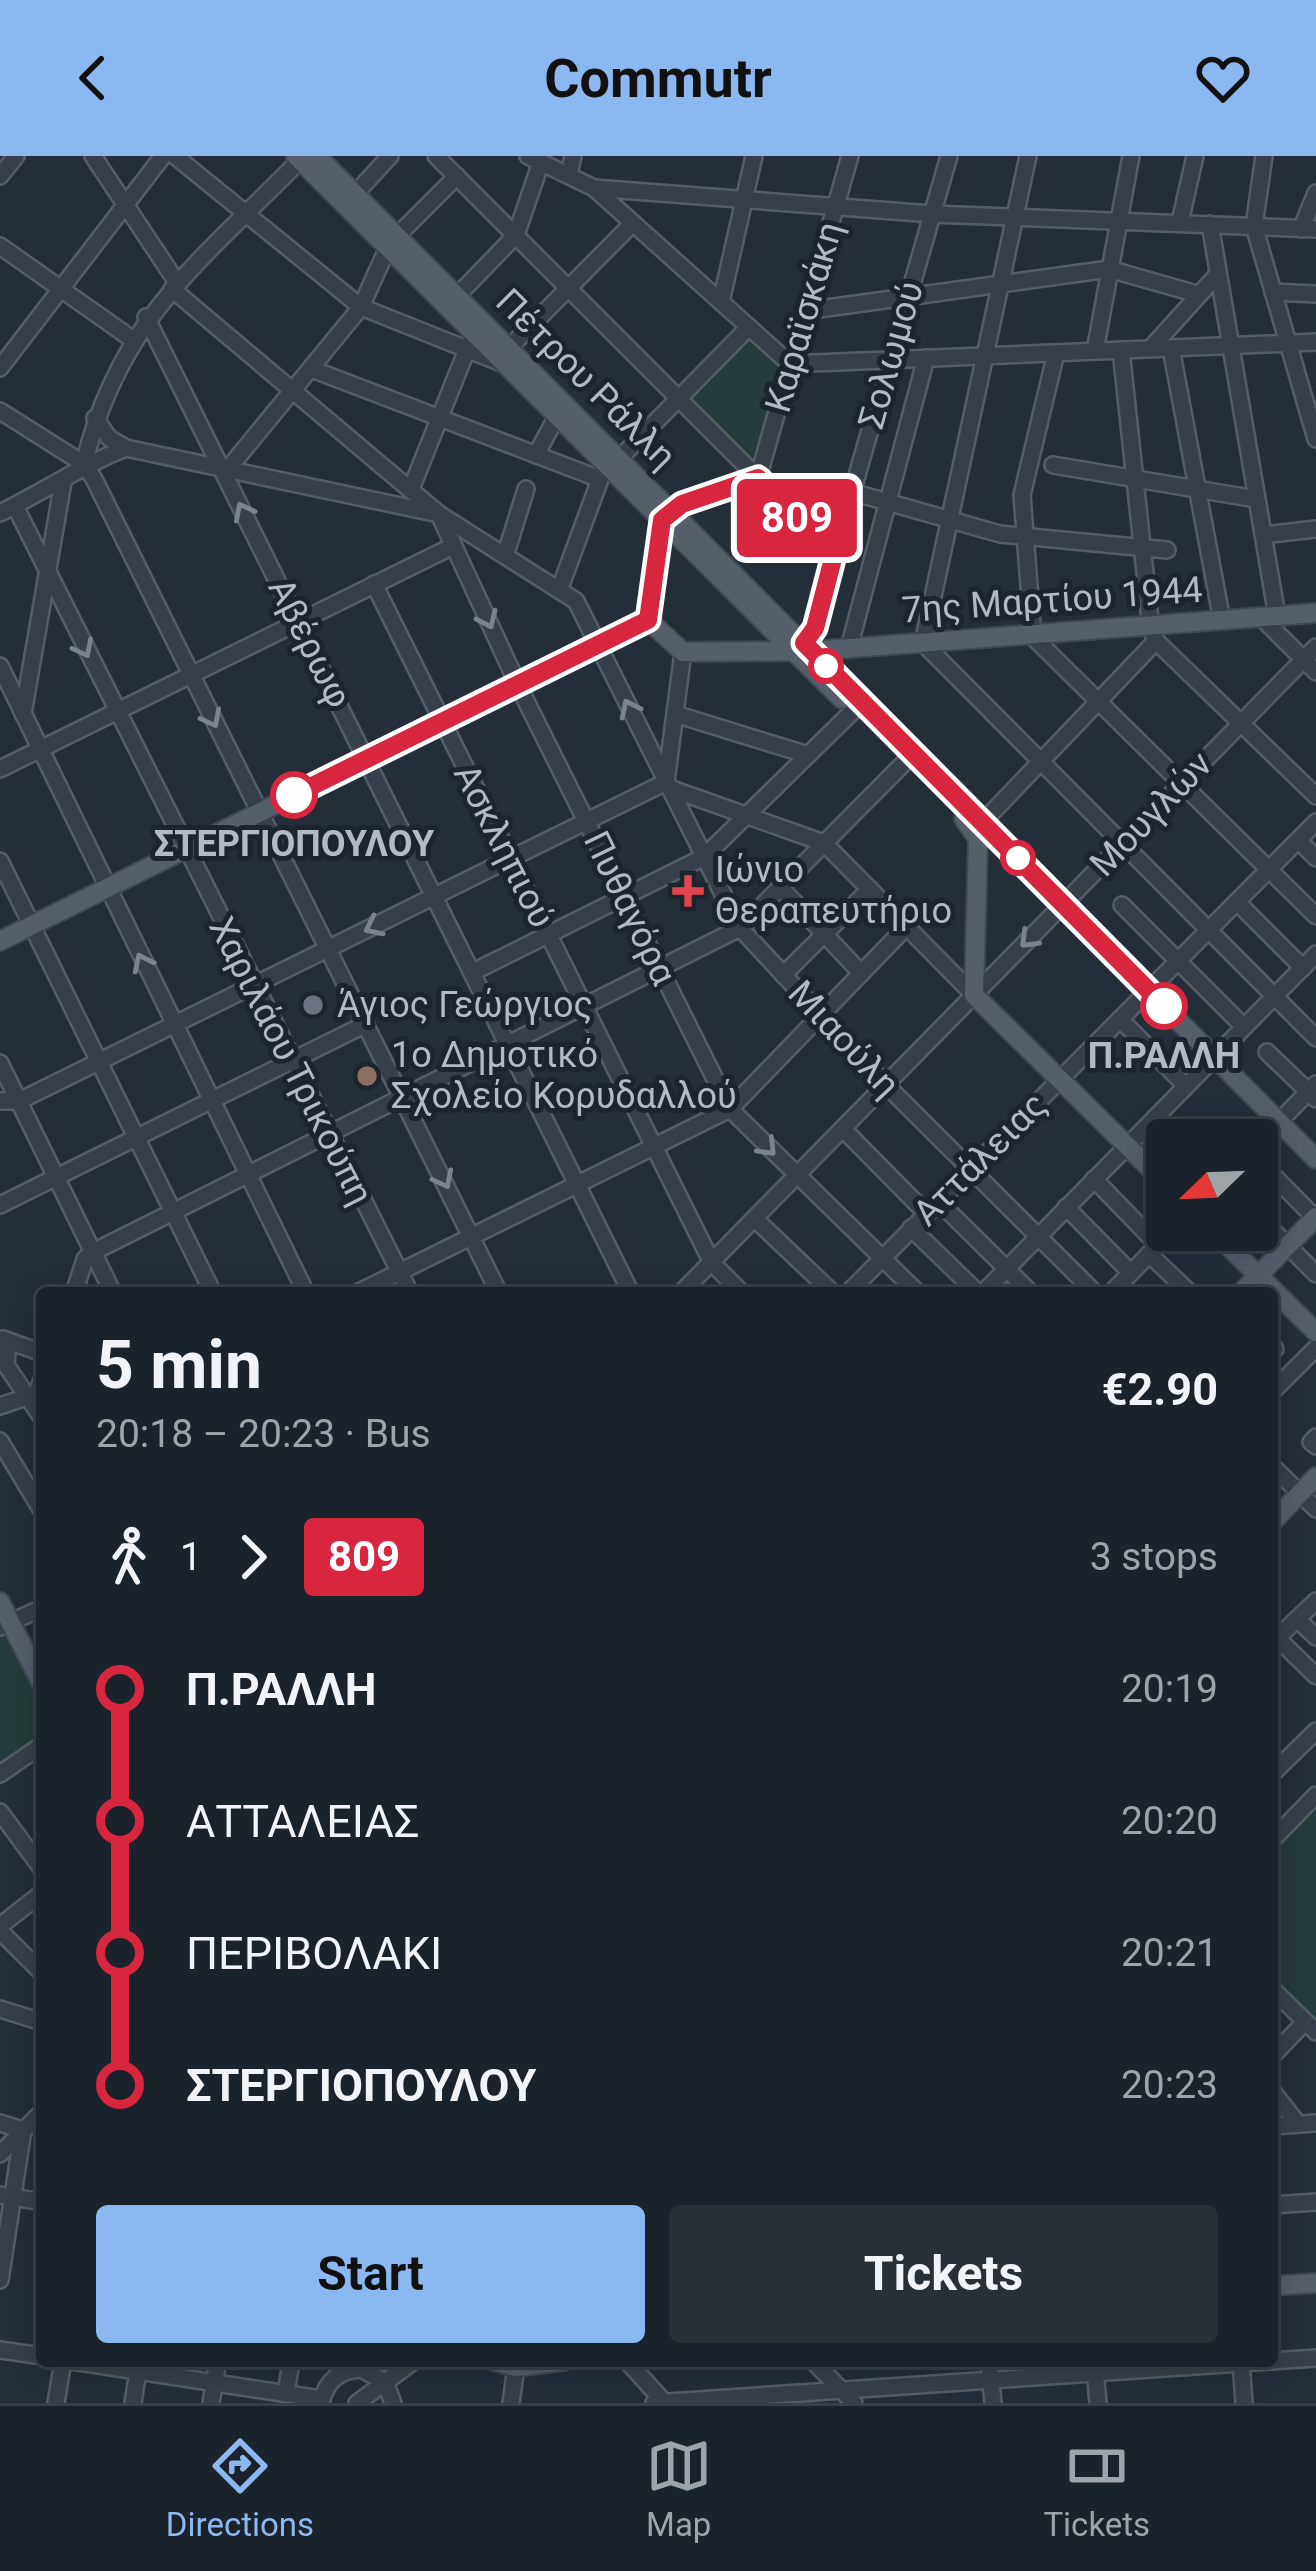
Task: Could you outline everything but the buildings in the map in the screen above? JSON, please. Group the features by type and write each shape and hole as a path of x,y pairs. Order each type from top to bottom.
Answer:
{"main road":[{"name":"Πέτρου Ράλλη","path":"304,157 355,194 470,342 507,356 609,468"},
{"name":"Πέτρου Ράλλη","path":"304,157 392,242 457,296 557,416 840,679 980,831"},
{"path":"648,620 667,516 758,478 834,555 815,628 803,648"},
{"name":"7ης Μαρτίου 1944","path":"682,652 1154,635 1222,621 1316,613"},
{"path":"0,941 648,620"},
{"path":"648,620 682,652"},
{"name":"Πέτρου Ράλλη","path":"803,648 905,762 1064,904 1316,1159"},
{"path":"840,679 837,658 847,648"},
{"path":"980,831 974,994 1146,1165"},
{"path":"1247,1287 1316,1218"},
{"path":"1233,1251 1269,1287"},
{"path":"1278,1295 1316,1332"},
{"path":"1278,1516 1316,1477"},
{"path":"0,1602 5,1625 36,1674"},
{"path":"1278,2286 1316,2283"}],"street":[{"path":"0,176 16,156"},
{"path":"93,156 175,287 439,514 560,588 609,468 749,327"},
{"path":"0,368 163,156"},
{"path":"176,156 361,307 470,342 411,488"},
{"path":"355,194 390,156"},
{"path":"436,156 758,478"},
{"path":"569,175 573,156"},
{"path":"721,302 754,156"},
{"name":"Καραϊσκάκη","path":"758,478 850,156"},
{"name":"Σολωμού","path":"834,555 949,156"},
{"path":"1028,156 923,643 1316,1038"},
{"path":"1095,351 1131,156"},
{"path":"1180,222 1195,156"},
{"path":"1264,156 1254,226 1316,435"},
{"path":"84,464 95,418 146,317 304,157"},
{"path":"457,296 516,236 535,159 594,188 790,364 1316,341"},
{"path":"224,469 314,370 361,307 392,242 457,176"},
{"path":"594,188 932,214 1309,229 1316,193"},
{"path":"507,356 633,223"},
{"path":"1210,224 1263,535 1269,617 1312,660"},
{"path":"0,246 132,339"},
{"path":"806,311 1109,269 1197,294"},
{"path":"1150,349 1218,274"},
{"path":"1273,292 1316,294"},
{"name":"Αβέρωφ","path":"146,317 628,1287"},
{"path":"1171,348 1222,621"},
{"path":"1121,350 1154,635 1316,796"},
{"path":"1056,353 1022,495 1034,637 1316,916"},
{"path":"847,648 926,358"},
{"path":"314,370 440,414 536,455 609,468"},
{"path":"0,411 84,464 496,1287"},
{"path":"536,455 557,416"},
{"path":"95,418 109,439 127,448 439,514"},
{"path":"8,509 63,482 84,464 127,448"},
{"path":"1053,464 1256,499"},
{"path":"23,714 50,580 63,482"},
{"path":"506,553 526,489"},
{"path":"852,492 1024,537 1167,550"},
{"name":"Χαριλάου Τρικούπη","path":"8,509 50,580 407,1287"},
{"name":"Πυθαγόρα","path":"439,514 518,685 730,1109 912,1287"},
{"path":"1263,535 1316,529"},
{"path":"0,769 454,546"},
{"name":"Ασκληπιού","path":"374,584 712,1262 736,1287"},
{"name":"Μιαούλη","path":"560,588 576,601 740,928 886,1085 1089,1287"},
{"path":"980,831 1154,635"},
{"path":"668,785 682,652"},
{"name":"Μουγλών","path":"687,1287 1181,783 1312,660"},
{"path":"0,666 303,1287"},
{"path":"472,972 704,857 854,710"},
{"path":"675,714 808,755"},
{"path":"76,1287 85,1259 93,1252 740,928 905,762"},
{"path":"0,1101 19,1101 668,785 824,843 974,994"},
{"name":"Αττάλειας","path":"858,1287 970,1168 1316,822"},
{"path":"1298,840 1316,858"},
{"path":"0,861 210,1287"},
{"path":"780,887 861,973"},
{"path":"783,975 870,889"},
{"path":"1237,902 1303,968"},
{"path":"1122,905 1244,1028"},
{"path":"368,1287 730,1109 907,926"},
{"path":"986,1287 1316,954"},
{"path":"1120,1019 1186,1086"},
{"path":"0,1205 366,1024"},
{"path":"1267,1052 1314,1092 1280,1122"},
{"path":"0,1063 110,1287"},
{"path":"843,1129 1025,1287"},
{"path":"1094,1179 1146,1240"},
{"path":"1278,1180 1316,1218"},
{"path":"1066,1207 1131,1273"},
{"path":"754,1219 827,1287"},
{"path":"911,1228 974,1287"},
{"path":"1278,1236 1316,1274"},
{"path":"1117,1287 1152,1251"},
{"path":"1156,1251 1185,1287"},
{"path":"36,1351 4,1339 3,1367 36,1410"},
{"path":"1278,1386 1316,1348"},
{"path":"0,1406 36,1394"},
{"path":"0,1441 36,1501"},
{"path":"1278,1472 1316,1509"},
{"path":"1278,1635 1316,1600"},
{"path":"5,1625 36,1611"},
{"path":"1298,1618 1316,1637"},
{"path":"1278,1642 1316,1676"},
{"path":"1278,1756 1301,1746 1316,1731"},
{"path":"1301,1746 1316,1761"},
{"path":"0,1774 36,1749"},
{"path":"1278,1834 1316,1796"},
{"path":"0,1812 36,1861"},
{"path":"1278,1813 1289,1822"},
{"path":"0,1928 36,1899"},
{"path":"0,1928 36,1908"},
{"path":"0,1928 36,1967"},
{"path":"1278,1995 1311,2027 1278,2052"},
{"path":"0,2009 36,2020"},
{"path":"1278,2099 1298,2124"},
{"path":"0,2153 36,2118"},
{"path":"1278,2126 1316,2122"},
{"path":"0,2123 23,2130"},
{"path":"0,2280 6,2196 23,2130"},
{"path":"6,2196 36,2201"},
{"path":"1278,2205 1316,2202"},
{"path":"0,2350 36,2355"},
{"path":"1278,2361 1316,2358"},
{"path":"56,2403 66,2367"},
{"path":"133,2403 139,2367"},
{"path":"143,2367 321,2401 338,2374 356,2367"},
{"path":"211,2403 217,2367"},
{"path":"286,2394 290,2367"},
{"path":"356,2403 361,2367"},
{"path":"364,2367 385,2382 393,2403"},
{"path":"356,2403 406,2367"},
{"path":"511,2403 516,2367"},
{"path":"633,2367 664,2402"},
{"path":"819,2367 854,2403"},
{"path":"990,2367 993,2403"},
{"path":"648,2382 650,2403 768,2399 1094,2367 1098,2403"},
{"path":"1241,2367 1244,2403"}],"green space":[{"path":"747,336 784,368 756,463 689,394"},
{"path":"6,1632 36,1694 36,1741 0,1766 0,1635"},
{"path":"1316,1804 1316,2024 1278,1987 1278,1844"}],"bus line":[{"name":"809","path":"294,795 648,620 662,520 682,504 758,478 834,555 815,628 804,643 1164,1006"}],"place":[{"name":"ΣΤΕΡΓΙΟΠΟΥΛΟΥ","path":"294,795"},
{"name":"Ιώνιο Θεραπευτήριο","path":"688,891"},
{"name":"Άγιος Γεώργιος","path":"313,1005"},
{"name":"Π.ΡΑΛΛΗ","path":"1164,1006"},
{"name":"1o Δημοτικό Σχολείο Κορυδαλλού","path":"367,1076"}]}
